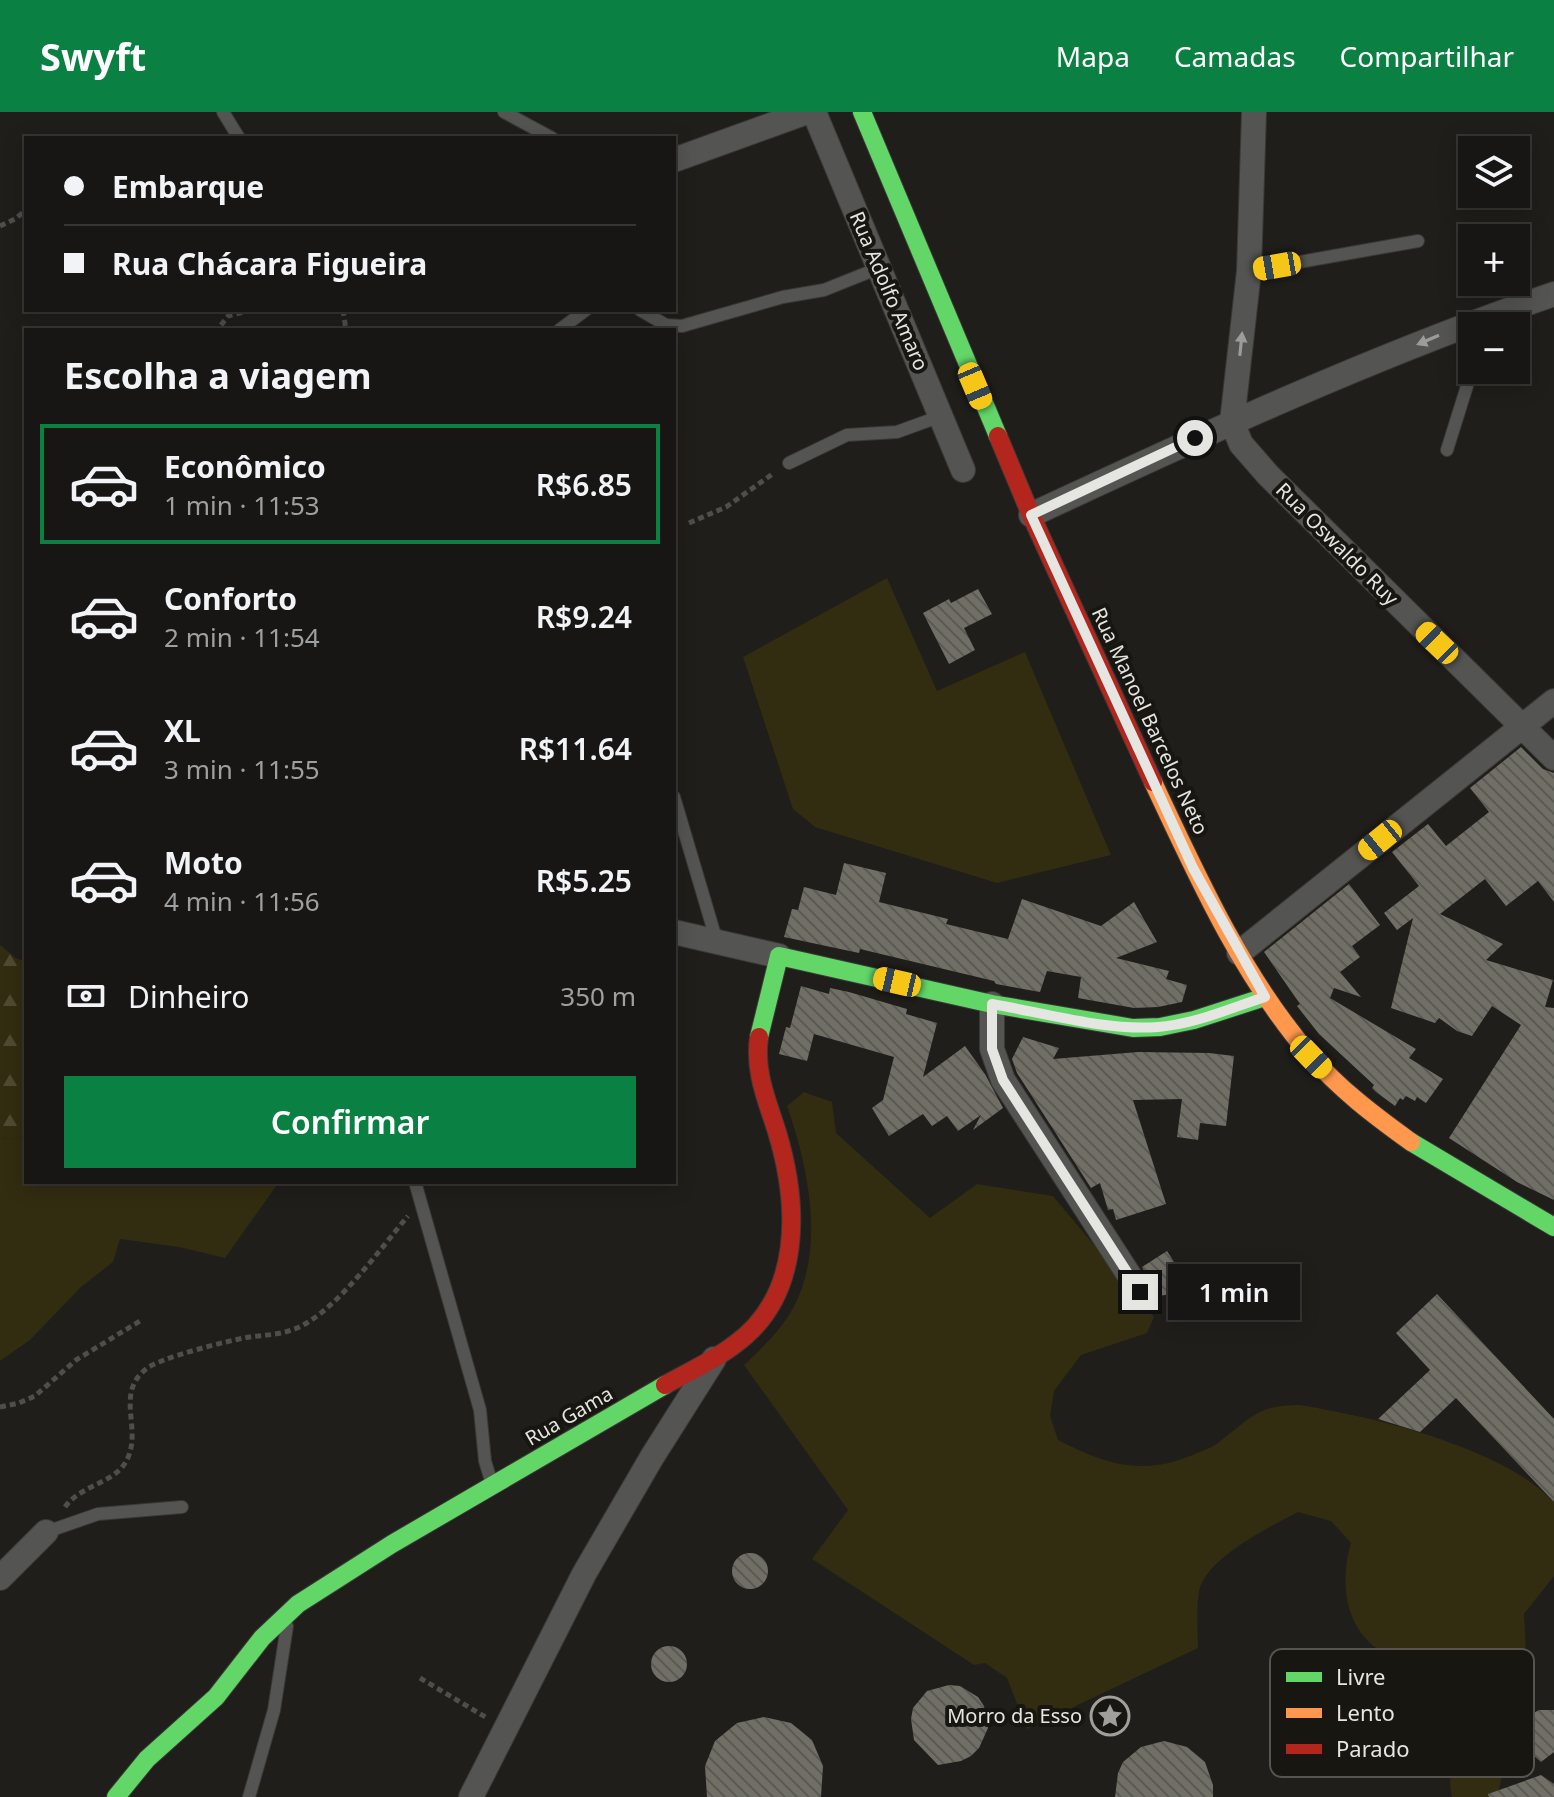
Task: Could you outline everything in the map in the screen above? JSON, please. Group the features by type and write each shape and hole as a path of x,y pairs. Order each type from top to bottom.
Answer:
{"street":[{"path":"676,159 807,112"},
{"name":"Rua Adolfo Amaro","path":"814,112 963,470"},
{"name":"Rua Manoel Barcelos Neto","path":"862,112 1031,515 1193,868 1265,997 1311,1057 1363,1107 1417,1146 1554,1227"},
{"path":"1232,422 1249,271 1254,112"},
{"path":"1501,312 1554,294"},
{"path":"1031,515 1195,438 1458,327"},
{"name":"Rua Oswaldo Ruy","path":"1232,422 1237,437 1258,464 1554,758"},
{"path":"1195,438 1235,447 1258,464"},
{"path":"1239,953 1554,701"},
{"path":"676,932 992,1004 1133,1028 1160,1027 1194,1020 1265,997"},
{"name":"Rua Gama","path":"116,1797 147,1759 216,1697 262,1638 320,1588 735,1345 764,1319 775,1302 789,1267 791,1219 786,1170 756,1060 779,956"},
{"path":"992,1004 992,1049 1003,1080 1140,1292"},
{"path":"471,1797 584,1574 715,1357"},
{"path":"0,1578 46,1532"}],"lane":[{"path":"223,112 238,136"},
{"path":"504,112 548,136"},
{"path":"1249,271 1418,241"},
{"path":"643,312 666,325 682,326 783,297 824,290 879,268"},
{"path":"562,328 583,312"},
{"path":"1447,450 1467,384"},
{"path":"789,463 847,435 897,432 941,416"},
{"path":"676,804 717,942"},
{"path":"416,1184 480,1410 485,1461 493,1486"},
{"path":"46,1532 98,1514 182,1507"},
{"path":"249,1797 272,1721 290,1611"}],"path":[{"path":"0,226 24,212"},
{"path":"219,328 228,316 244,312"},
{"path":"689,523 726,507 789,463"},
{"path":"46,1532 76,1494 107,1480 125,1464 132,1443 131,1391 135,1381 148,1367 165,1359 234,1340 279,1334 303,1326 330,1306 422,1200"},
{"path":"0,1407 35,1396 76,1360 140,1321"},
{"path":"420,1678 505,1729"}],"green space":[{"path":"887,578 937,691 1025,652 1111,855 997,883 815,827 793,809 743,657"},
{"path":"0,945 17,959 24,961 24,1137 0,1139"},
{"path":"804,1092 832,1102 836,1133 930,1218 977,1184 1053,1196 1154,1317 1147,1333 1081,1355 1054,1391 1050,1416 1058,1440 1109,1461 1126,1465 1160,1465 1212,1447 1264,1410 1300,1405 1364,1417 1435,1437 1503,1465 1531,1483 1554,1502 1554,1576 1524,1614 1526,1649 1378,1649 1360,1632 1349,1608 1345,1582 1351,1543 1331,1521 1298,1512 1240,1545 1225,1556 1204,1580 1198,1599 1198,1648 1027,1729 1007,1678 985,1663 974,1665 812,1559 848,1510 744,1365 789,1315 801,1291 808,1265 811,1239 807,1184 787,1106"},
{"path":"24,1137 24,1184 278,1184 225,1258 179,1247 120,1239 113,1262 81,1287 30,1340 0,1361 0,1139"},
{"path":"1450,1777 1502,1777 1497,1797 1452,1797"}],"building":[{"path":"978,589 992,614 964,628 975,650 949,664 923,613 949,599 951,603"},
{"path":"1521,747 1543,769 1554,773 1554,902 1538,881 1506,906 1485,879 1440,914 1503,944 1486,960 1553,980 1545,1007 1554,1008 1554,1200 1517,1182 1449,1138 1521,1025 1492,1006 1472,1036 1457,1031 1439,1018 1435,1023 1391,1008 1413,918 1397,930 1384,913 1419,886 1392,852 1428,824 1446,846 1489,812 1470,788"},
{"path":"844,863 886,873 879,902 948,919 946,924 1008,939 1022,899 1101,926 1134,902 1157,942 1116,958 1169,971 1166,979 1187,985 1182,1002 1134,1008 1078,998 1081,977 1047,971 1040,992 996,984 994,981 860,949 859,953 784,937 792,909 798,910 804,887 836,895"},
{"path":"1349,884 1380,925 1352,946 1360,957 1340,972 1361,997 1334,988 1330,998 1416,1049 1409,1058 1443,1079 1426,1103 1417,1097 1415,1101 1406,1096 1403,1100 1400,1098 1395,1106 1376,1092 1372,1088 1374,1085 1319,1034 1297,1006 1300,1004 1264,952"},
{"path":"801,986 829,994 830,988 849,992 907,1009 906,1014 937,1023 923,1077 965,1046 985,1074 1003,1108 973,1130 981,1115 958,1131 947,1116 932,1126 923,1114 889,1136 872,1108 883,1100 894,1057 814,1034 807,1061 779,1054 786,1027 790,1028"},
{"path":"1023,1037 1059,1048 1053,1059 1138,1052 1234,1056 1226,1126 1200,1123 1198,1140 1177,1137 1182,1099 1133,1100 1166,1204 1116,1220 1113,1209 1108,1210 1100,1183 1091,1188 1017,1073 1012,1059"},
{"path":"1167,1251 1193,1291 1158,1296 1142,1267"},
{"path":"1437,1294 1554,1419 1554,1502 1456,1398 1420,1432 1378,1419 1430,1370 1396,1333"},
{"path":"750,1553 763,1558 768,1571 763,1584 750,1589 737,1584 732,1571 737,1558"},
{"path":"669,1646 682,1651 687,1664 682,1677 669,1682 656,1677 651,1664 656,1651"},
{"path":"949,1685 960,1686 978,1697 984,1706 988,1728 979,1748 971,1756 938,1765 914,1740 911,1719 913,1708 927,1691"},
{"path":"1554,1710 1554,1752 1541,1762 1534,1756 1534,1713"},
{"path":"764,1717 791,1723 812,1740 823,1766 821,1797 707,1797 705,1766 715,1741 737,1723"},
{"path":"1164,1741 1187,1747 1205,1762 1213,1785 1213,1797 1115,1797 1118,1773 1123,1762 1141,1747"},
{"path":"1541,1775 1554,1784 1554,1797 1489,1797 1488,1794"}],"traffic: fast":[{"path":"862,112 998,436"},
{"path":"759,1037 779,956 992,1004 1133,1028 1160,1027 1194,1020 1265,997"},
{"path":"1411,1142 1554,1227"},
{"path":"116,1797 147,1759 216,1697 262,1638 298,1604 392,1544 665,1385"}],"traffic: slow":[{"path":"1153,782 1222,924 1263,992 1310,1055 1333,1079 1411,1142"}],"traffic: jam":[{"path":"998,436 1153,782"},
{"path":"665,1385 726,1351 757,1325 773,1301 784,1275 790,1248 789,1189 760,1074 759,1037"}],"place":[{"name":"Morro da Esso","path":"1110,1716"}],"route":[{"path":"1140,1292 1003,1080 992,1049 992,1004 1133,1028 1160,1027 1194,1020 1265,997 1193,868 1031,515 1195,438"}]}
